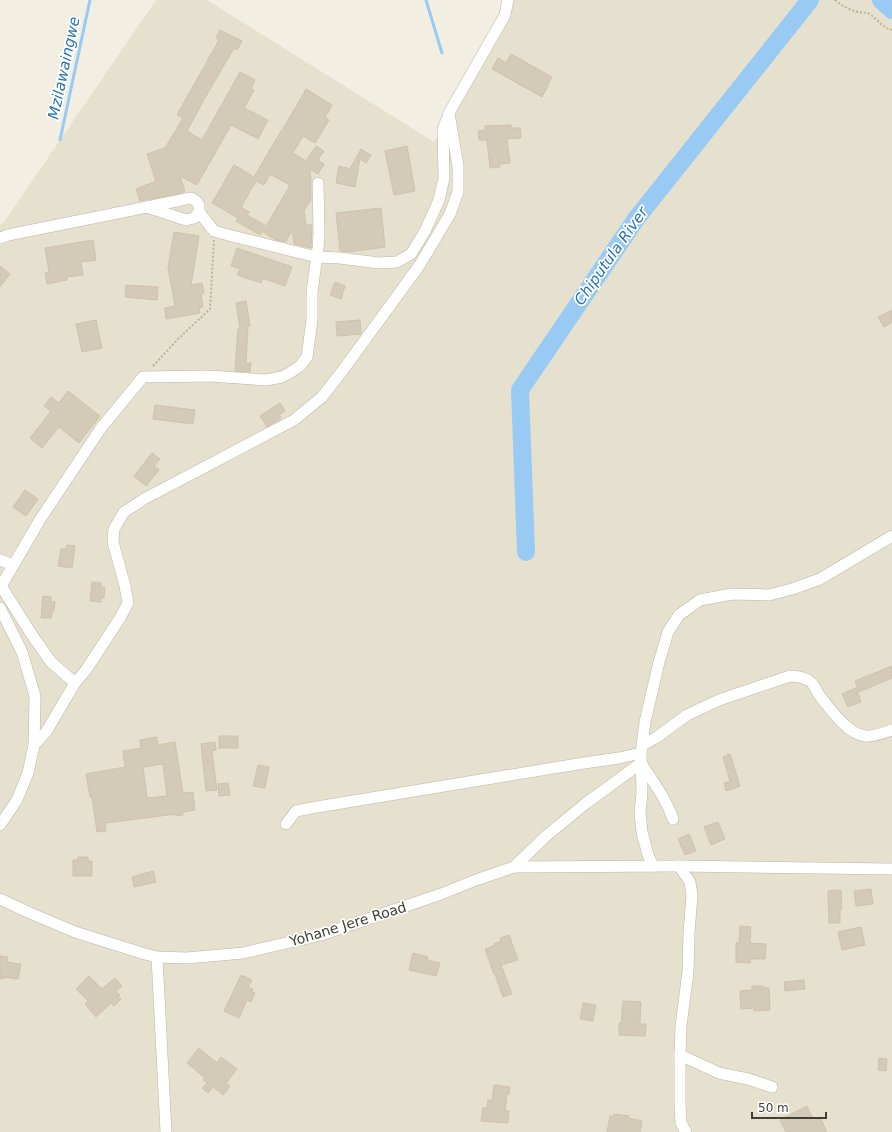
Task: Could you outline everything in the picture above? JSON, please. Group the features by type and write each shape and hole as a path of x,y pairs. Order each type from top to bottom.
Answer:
{"street":[{"path":"0,238 8,235 190,198 199,204 199,212 214,231 317,257 380,263 397,262 411,254 425,231 439,200 444,178 443,129 449,113 505,15 508,0"},
{"path":"34,745 46,732 75,683 86,670 128,603 113,542 114,529 124,512 144,499 294,420 322,397 419,266 450,214 458,192 458,166 449,113"},
{"path":"75,683 51,662 1,587 41,518 101,428 143,377 210,376 266,380 282,377 300,366 307,357 312,320 312,292 319,234 318,183"},
{"path":"147,207 186,220 194,218 199,212"},
{"path":"653,866 648,855 642,832 640,813 642,793 642,754 645,722 659,662 668,632 679,615 700,600 732,594 769,595 820,579 892,536"},
{"path":"0,560 13,565"},
{"path":"0,608 22,652 35,696 34,745 28,773 10,812 0,825"},
{"path":"286,824 296,811 311,808 642,754 657,737 687,715 720,700 790,676 798,676 809,680 832,712 842,723 855,732 864,736 882,734 892,730"},
{"path":"642,754 673,819"},
{"name":"Yohane Jere Road","path":"0,898 30,913 75,932 157,957 187,958 243,953 321,935 441,894 514,867 546,836 642,754"},
{"path":"679,866 690,882 692,895 688,972 681,1026 680,1055 681,1123 686,1132"},
{"path":"514,867 679,866 892,869"},
{"path":"157,957 166,1132"},
{"path":"680,1055 720,1073 748,1079 772,1087"}],"path":[{"path":"836,0 843,6 858,12 866,12 872,15 886,28 892,30"},
{"path":"143,377 179,338 210,309 214,231"}],"shaded area":[{"path":"156,0 207,0 434,142 512,4 512,0 892,0 892,1132 0,1132 0,225 4,222"}],"building":[{"path":"220,30 242,41 237,50 234,48 187,131 202,140 240,72 255,80 251,89 254,90 244,108 268,120 258,139 231,125 197,185 180,176 185,191 140,201 136,189 156,181 147,154 165,148 183,118 177,115 219,40 216,38"},
{"path":"511,54 552,77 542,97 492,69 498,58 506,63"},
{"path":"306,89 332,105 325,117 329,120 315,143 303,136 293,153 306,161 316,146 324,151 319,158 319,161 324,164 318,174 310,169 311,201 304,211 306,225 312,225 311,248 294,244 292,230 286,242 276,240 263,232 290,185 270,174 264,185 256,181 241,207 249,212 247,215 265,225 260,235 236,221 238,218 212,203 234,165 254,177"},
{"path":"511,125 511,128 520,128 521,138 507,139 510,163 500,164 500,167 490,168 487,140 479,140 478,131 485,130 485,126"},
{"path":"407,146 415,191 394,195 385,151"},
{"path":"361,149 371,155 366,163 360,159 355,187 336,183 339,166 350,169"},
{"path":"381,208 385,247 348,252 340,251 336,213"},
{"path":"174,232 199,236 191,285 202,283 204,293 201,294 203,307 199,308 200,313 166,319 165,308 175,306 168,268"},
{"path":"93,240 96,260 81,262 83,275 67,277 67,280 47,284 45,273 49,272 45,248"},
{"path":"237,248 292,267 285,286 262,278 261,283 237,275 240,269 231,266"},
{"path":"0,266 10,274 0,287"},
{"path":"335,282 345,286 341,299 330,295"},
{"path":"126,285 158,287 157,300 125,297"},
{"path":"246,301 250,326 248,326 246,363 251,363 250,372 235,371 238,329 240,329 236,303"},
{"path":"892,310 892,322 884,327 878,317"},
{"path":"96,320 102,348 82,352 76,324"},
{"path":"360,320 361,334 337,336 336,322"},
{"path":"68,391 100,416 79,443 59,427 42,448 30,438 51,411 44,406 51,397 59,403"},
{"path":"280,403 285,411 279,415 281,418 267,427 260,416"},
{"path":"155,405 195,410 193,424 153,419"},
{"path":"152,453 160,459 154,466 159,470 146,486 134,476"},
{"path":"25,490 38,499 26,516 13,507"},
{"path":"67,545 75,546 72,568 58,566 61,549 66,549"},
{"path":"92,582 101,583 101,587 105,588 104,598 101,597 101,602 90,601"},
{"path":"43,596 51,597 51,602 55,602 54,611 52,611 51,618 41,618"},
{"path":"892,666 892,678 859,692 855,681"},
{"path":"856,688 861,702 848,707 842,694"},
{"path":"219,736 238,736 238,748 219,748"},
{"path":"157,737 158,745 175,742 183,793 193,792 195,810 183,812 183,815 176,816 176,814 105,823 106,831 97,832 92,797 90,797 86,774 125,767 123,751 141,748 140,740","holes":["163,764 167,796 147,798 143,767"]},
{"path":"215,742 216,750 212,751 217,790 206,791 201,744"},
{"path":"730,754 740,786 726,791 724,783 730,781 723,757"},
{"path":"258,765 269,767 265,788 253,786"},
{"path":"228,783 230,795 219,796 218,784"},
{"path":"718,822 725,839 711,845 704,827"},
{"path":"689,834 696,851 685,855 678,839"},
{"path":"78,857 88,857 88,861 92,861 92,876 73,876 73,860 78,860"},
{"path":"153,871 156,882 134,887 132,877"},
{"path":"871,889 873,904 856,906 854,891"},
{"path":"841,890 842,909 840,909 840,923 829,923 828,891"},
{"path":"740,926 751,927 750,943 766,944 765,959 751,959 750,963 736,962 736,943 739,943"},
{"path":"861,927 865,945 842,950 838,932"},
{"path":"509,935 518,960 501,965 512,994 503,997 485,949 494,946 494,944 501,941 500,938"},
{"path":"413,953 428,957 427,960 440,963 436,976 409,970"},
{"path":"0,956 8,957 7,962 21,964 18,979 4,977 4,979 0,978"},
{"path":"241,975 252,980 248,987 253,989 252,992 255,993 251,1002 247,1000 239,1018 224,1011"},
{"path":"89,976 102,989 115,978 122,986 116,991 120,995 118,997 121,999 114,1006 111,1003 96,1017 85,1004 88,1001 76,989"},
{"path":"804,980 805,989 785,991 784,982"},
{"path":"752,986 763,986 763,988 769,988 770,1010 754,1011 754,1008 741,1009 740,991 752,990"},
{"path":"623,1001 641,1002 640,1024 646,1024 645,1036 619,1035 619,1023 621,1023"},
{"path":"583,1003 596,1005 593,1021 580,1019"},
{"path":"199,1048 217,1063 221,1057 237,1069 226,1083 230,1086 223,1095 213,1087 208,1093 202,1088 207,1083 203,1080 205,1078 187,1063"},
{"path":"879,1058 887,1059 886,1071 878,1070"},
{"path":"494,1085 510,1087 509,1094 507,1094 505,1111 509,1111 508,1123 481,1121 483,1108 487,1108 488,1100 492,1101"},
{"path":"807,1106 814,1121 820,1117 827,1132 786,1132 780,1120"},
{"path":"614,1114 629,1116 628,1118 642,1121 640,1132 607,1132 610,1116 614,1116"}],"waterway":[{"name":"Mzilawaingwe","path":"60,140 90,0"},
{"name":"Mzilawaingwe","path":"426,0 442,53"},
{"name":"Chiputula River","path":"526,552 520,390 636,219 810,0"},
{"name":"Chiputula River","path":"881,0 892,10"}]}
